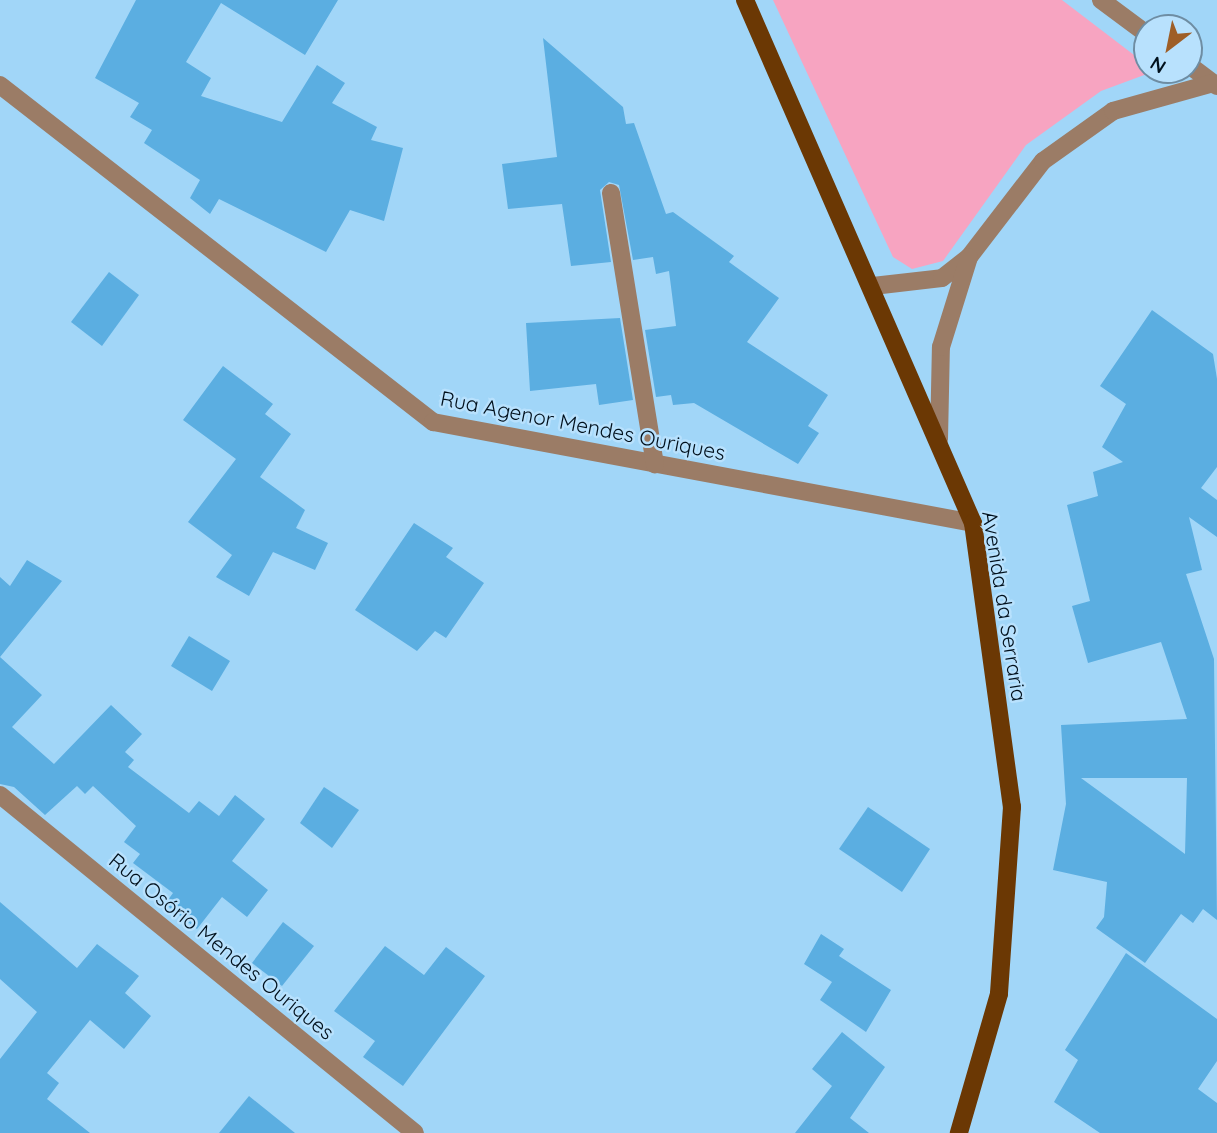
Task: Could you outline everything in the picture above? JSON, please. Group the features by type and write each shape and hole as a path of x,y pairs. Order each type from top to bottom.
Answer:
{"main road":[{"name":"Avenida da Serraria","path":"745,0 873,286 972,523 1012,807 999,994 959,1133"}],"street":[{"path":"1101,0 1133,24"},
{"path":"873,286 942,278 969,257 1053,153 1113,111 1215,84"},
{"name":"Rua Agenor Mendes Ouriques","path":"0,85 433,422 972,523"},
{"path":"611,193 655,464"},
{"path":"939,439 941,346 969,257"},
{"name":"Rua Osório Mendes Ouriques","path":"0,794 415,1133"}],"shaded area":[{"path":"773,0 1062,0 1133,54 1133,79 1101,91 1026,145 943,261 912,269 893,257"}],"building":[{"path":"136,0 338,0 305,55 221,3 186,62 211,78 201,96 282,122 317,65 345,83 332,103 377,127 371,140 403,148 384,221 350,210 326,252 219,199 210,214 190,198 200,180 144,143 152,130 130,117 139,103 95,78"},
{"path":"543,38 623,107 626,124 634,123 666,214 673,212 734,256 729,262 779,298 747,342 828,395 808,426 819,433 798,464 694,403 673,405 671,395 656,397 645,330 676,326 669,271 656,274 653,257 633,260 619,185 609,182 600,190 611,262 571,266 562,204 508,209 502,164 557,157"},
{"path":"109,272 139,295 102,346 71,322"},
{"path":"1152,310 1213,354 1217,379 1217,467 1201,488 1217,500 1217,537 1189,517 1202,570 1186,574 1214,659 1217,920 1203,909 1193,923 1181,914 1145,963 1096,928 1104,917 1107,882 1053,870 1066,804 1061,725 1187,719 1161,642 1088,663 1072,606 1090,601 1067,505 1098,496 1093,472 1123,462 1102,447 1126,404 1100,386","holes":["1081,778 1187,778 1185,854"]},
{"path":"620,318 633,400 599,405 596,384 530,391 526,323"},
{"path":"223,366 273,404 265,414 291,434 260,477 305,510 296,528 328,543 315,570 273,552 249,596 216,577 232,555 188,522 236,459 183,420"},
{"path":"414,523 453,548 446,557 484,583 446,638 435,631 417,651 355,610"},
{"path":"27,560 62,581 0,657 0,577 10,586"},
{"path":"189,636 230,661 212,691 171,666"},
{"path":"0,657 42,695 12,727 54,764 111,705 142,734 125,752 134,760 128,767 189,813 199,801 219,816 235,795 265,819 232,861 268,890 247,917 222,897 197,929 165,904 173,893 133,863 140,854 124,842 136,826 93,786 85,794 77,786 45,815 14,787 0,784"},
{"path":"324,787 359,810 332,848 300,823"},
{"path":"868,807 930,849 902,892 839,849"},
{"path":"0,902 77,968 97,944 139,976 125,993 151,1016 124,1049 90,1020 47,1073 59,1083 47,1099 90,1133 0,1133 0,1059 37,1012 0,979"},
{"path":"283,922 314,946 282,986 252,963"},
{"path":"821,934 844,949 839,956 891,990 866,1032 820,1000 832,982 804,964"},
{"path":"385,946 424,975 446,947 485,976 403,1086 363,1057 375,1041 334,1011"},
{"path":"1126,953 1217,1019 1217,1061 1198,1089 1217,1103 1217,1133 1100,1133 1054,1102 1078,1060 1065,1050"},
{"path":"842,1032 885,1067 850,1118 869,1133 795,1133 832,1086 812,1069"},
{"path":"249,1096 295,1133 219,1133"}]}
